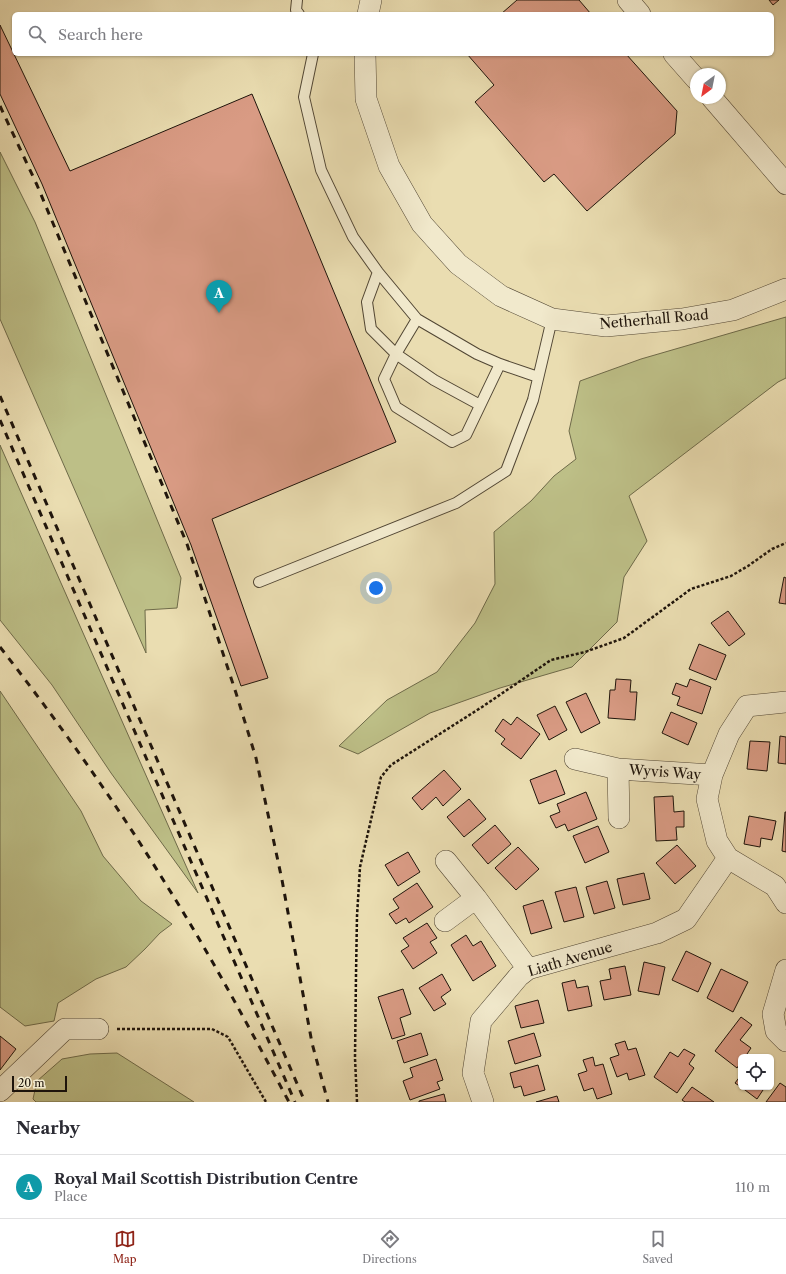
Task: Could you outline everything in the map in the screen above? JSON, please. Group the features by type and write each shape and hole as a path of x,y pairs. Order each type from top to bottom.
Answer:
{"street":[{"path":"368,12 371,0"},
{"path":"628,0 638,12"},
{"name":"Netherhall Road","path":"365,56 366,99 389,166 422,224 458,264 501,296 552,319 606,326 682,319 733,310 786,289"},
{"path":"676,56 690,72"},
{"path":"717,104 786,184"},
{"path":"786,702 747,706 729,734 712,775 707,799 717,841 728,858 775,886 786,903"},
{"name":"Wyvis Way","path":"574,759 618,769 712,775"},
{"name":"Wyvis Way","path":"618,769 619,818"},
{"name":"Liath Avenue","path":"483,1102 473,1073 481,1021 519,976 528,969 657,933 686,919 728,858"},
{"path":"446,861 476,898 528,969"},
{"path":"445,921 476,898"},
{"path":"786,970 773,1014 776,1031 786,1041"},
{"path":"0,1091 65,1029 98,1029"}],"lane":[{"path":"297,0 296,10 298,12"},
{"path":"313,56 304,97 321,170 352,237 378,272 417,318 477,354 500,364 538,377"},
{"path":"378,272 367,302 371,329 396,354 434,380 480,405"},
{"path":"417,318 396,354 384,379 396,407 452,442 466,435 500,364"},
{"path":"260,582 456,503 506,471 533,400 552,319"}],"path":[{"path":"357,1102 355,1058 356,968 360,867 381,777 391,764 482,707 551,660 585,652 624,638 691,589 731,576 772,549 786,543"},
{"path":"98,1029 212,1029 228,1037 266,1102"}],"green space":[{"path":"0,152 35,222 181,578 177,608 145,610 146,653 0,319"},
{"path":"786,317 786,378 778,382 629,496 647,541 624,577 617,622 572,667 500,688 430,713 358,754 339,746 387,700 437,672 475,623 495,584 494,532 531,501 554,476 576,459 569,431 580,381 641,359"},
{"path":"0,445 198,893 111,773 52,685 0,620"},
{"path":"0,691 81,811 103,856 141,901 172,924 160,933 126,967 96,979 58,1003 54,1021 25,1026 0,1007"},
{"path":"117,1053 194,1102 36,1102 33,1099 37,1081 62,1059 90,1054"}],"building":[{"path":"517,0 579,0 589,12 503,12"},
{"path":"769,0 779,0 773,5"},
{"path":"0,25 12,50 12,56 15,56 70,171 252,94 396,442 212,519 268,678 241,686 191,545 42,184 0,94"},
{"path":"469,56 628,56 677,111 675,134 587,211 554,174 544,182 475,102 494,85"},
{"path":"784,577 786,578 786,604 779,603"},
{"path":"728,611 745,634 729,646 711,623"},
{"path":"699,644 726,655 716,680 689,669"},
{"path":"616,679 631,680 630,692 637,692 635,720 608,718 610,690 615,690"},
{"path":"690,679 711,687 702,714 677,705 680,697 672,694 676,683 687,687"},
{"path":"586,693 600,723 581,733 566,702"},
{"path":"555,706 567,730 549,740 537,715"},
{"path":"671,712 697,723 688,745 662,733"},
{"path":"517,717 540,734 521,759 501,744 505,739 495,731 503,719 511,725"},
{"path":"780,736 786,737 786,764 778,763"},
{"path":"750,741 770,742 767,771 747,769"},
{"path":"444,770 461,789 443,806 436,797 422,810 412,798"},
{"path":"556,770 565,794 539,804 530,780"},
{"path":"586,792 597,819 568,831 565,824 556,828 550,816 560,812 557,804"},
{"path":"673,796 674,812 684,811 684,827 676,827 677,840 656,841 654,797"},
{"path":"469,799 486,819 464,837 447,817"},
{"path":"786,812 786,852 782,851"},
{"path":"749,816 776,821 772,840 761,838 760,847 744,844"},
{"path":"495,825 511,844 488,864 472,845"},
{"path":"598,826 609,852 585,863 573,836"},
{"path":"677,845 696,866 675,884 656,863"},
{"path":"518,847 539,869 516,890 495,868"},
{"path":"408,852 420,872 398,886 385,865"},
{"path":"644,873 650,899 623,905 617,879"},
{"path":"607,881 615,908 594,914 586,887"},
{"path":"417,883 433,907 409,923 406,918 396,924 389,914 399,908 393,899"},
{"path":"576,887 584,917 564,922 555,892"},
{"path":"543,900 552,928 531,934 523,906"},
{"path":"427,923 437,938 430,942 437,953 413,969 401,951 409,946 403,938"},
{"path":"466,935 473,946 481,941 496,966 473,981 451,945"},
{"path":"686,951 711,963 698,992 672,980"},
{"path":"644,962 665,967 659,995 638,991"},
{"path":"625,966 631,995 604,1000 600,981 611,979 609,969"},
{"path":"721,969 748,982 733,1012 707,998"},
{"path":"442,974 451,990 441,997 446,1004 434,1011 419,988"},
{"path":"575,980 577,988 588,986 592,1006 568,1011 562,983"},
{"path":"403,989 411,1014 400,1018 405,1035 392,1039 378,997"},
{"path":"538,1000 544,1023 521,1028 515,1006"},
{"path":"741,1017 752,1025 740,1040 751,1048 747,1054 738,1054 737,1068 715,1051"},
{"path":"421,1033 428,1055 404,1063 397,1041"},
{"path":"534,1033 541,1056 515,1064 508,1041"},
{"path":"0,1036 16,1049 0,1070"},
{"path":"625,1041 628,1050 636,1048 645,1075 629,1080 627,1073 617,1077 610,1058 619,1055 615,1044"},
{"path":"684,1049 695,1055 689,1064 694,1068 677,1093 654,1077 670,1052 678,1057"},
{"path":"593,1057 595,1066 603,1064 612,1094 597,1099 593,1088 584,1091 578,1074 587,1071 583,1060"},
{"path":"436,1059 443,1080 437,1082 440,1089 410,1100 403,1081 413,1077 410,1068"},
{"path":"538,1065 545,1090 524,1096 521,1086 514,1088 510,1073"},
{"path":"780,1083 786,1087 786,1102 766,1102"},
{"path":"692,1087 714,1102 685,1102 682,1100"},
{"path":"745,1090 763,1090 757,1099"},
{"path":"444,1094 446,1102 419,1102 419,1101"},
{"path":"557,1096 559,1102 536,1102"}],"railway":[{"path":"0,106 37,185 187,544 256,758 282,880 312,1043 328,1102"},
{"path":"0,396 305,1102"},
{"path":"0,420 295,1102"},
{"path":"0,647 87,764 148,855 215,966 289,1102"}],"place":[{"name":"Royal Mail Scottish Distribution Centre","path":"219,313"}]}
